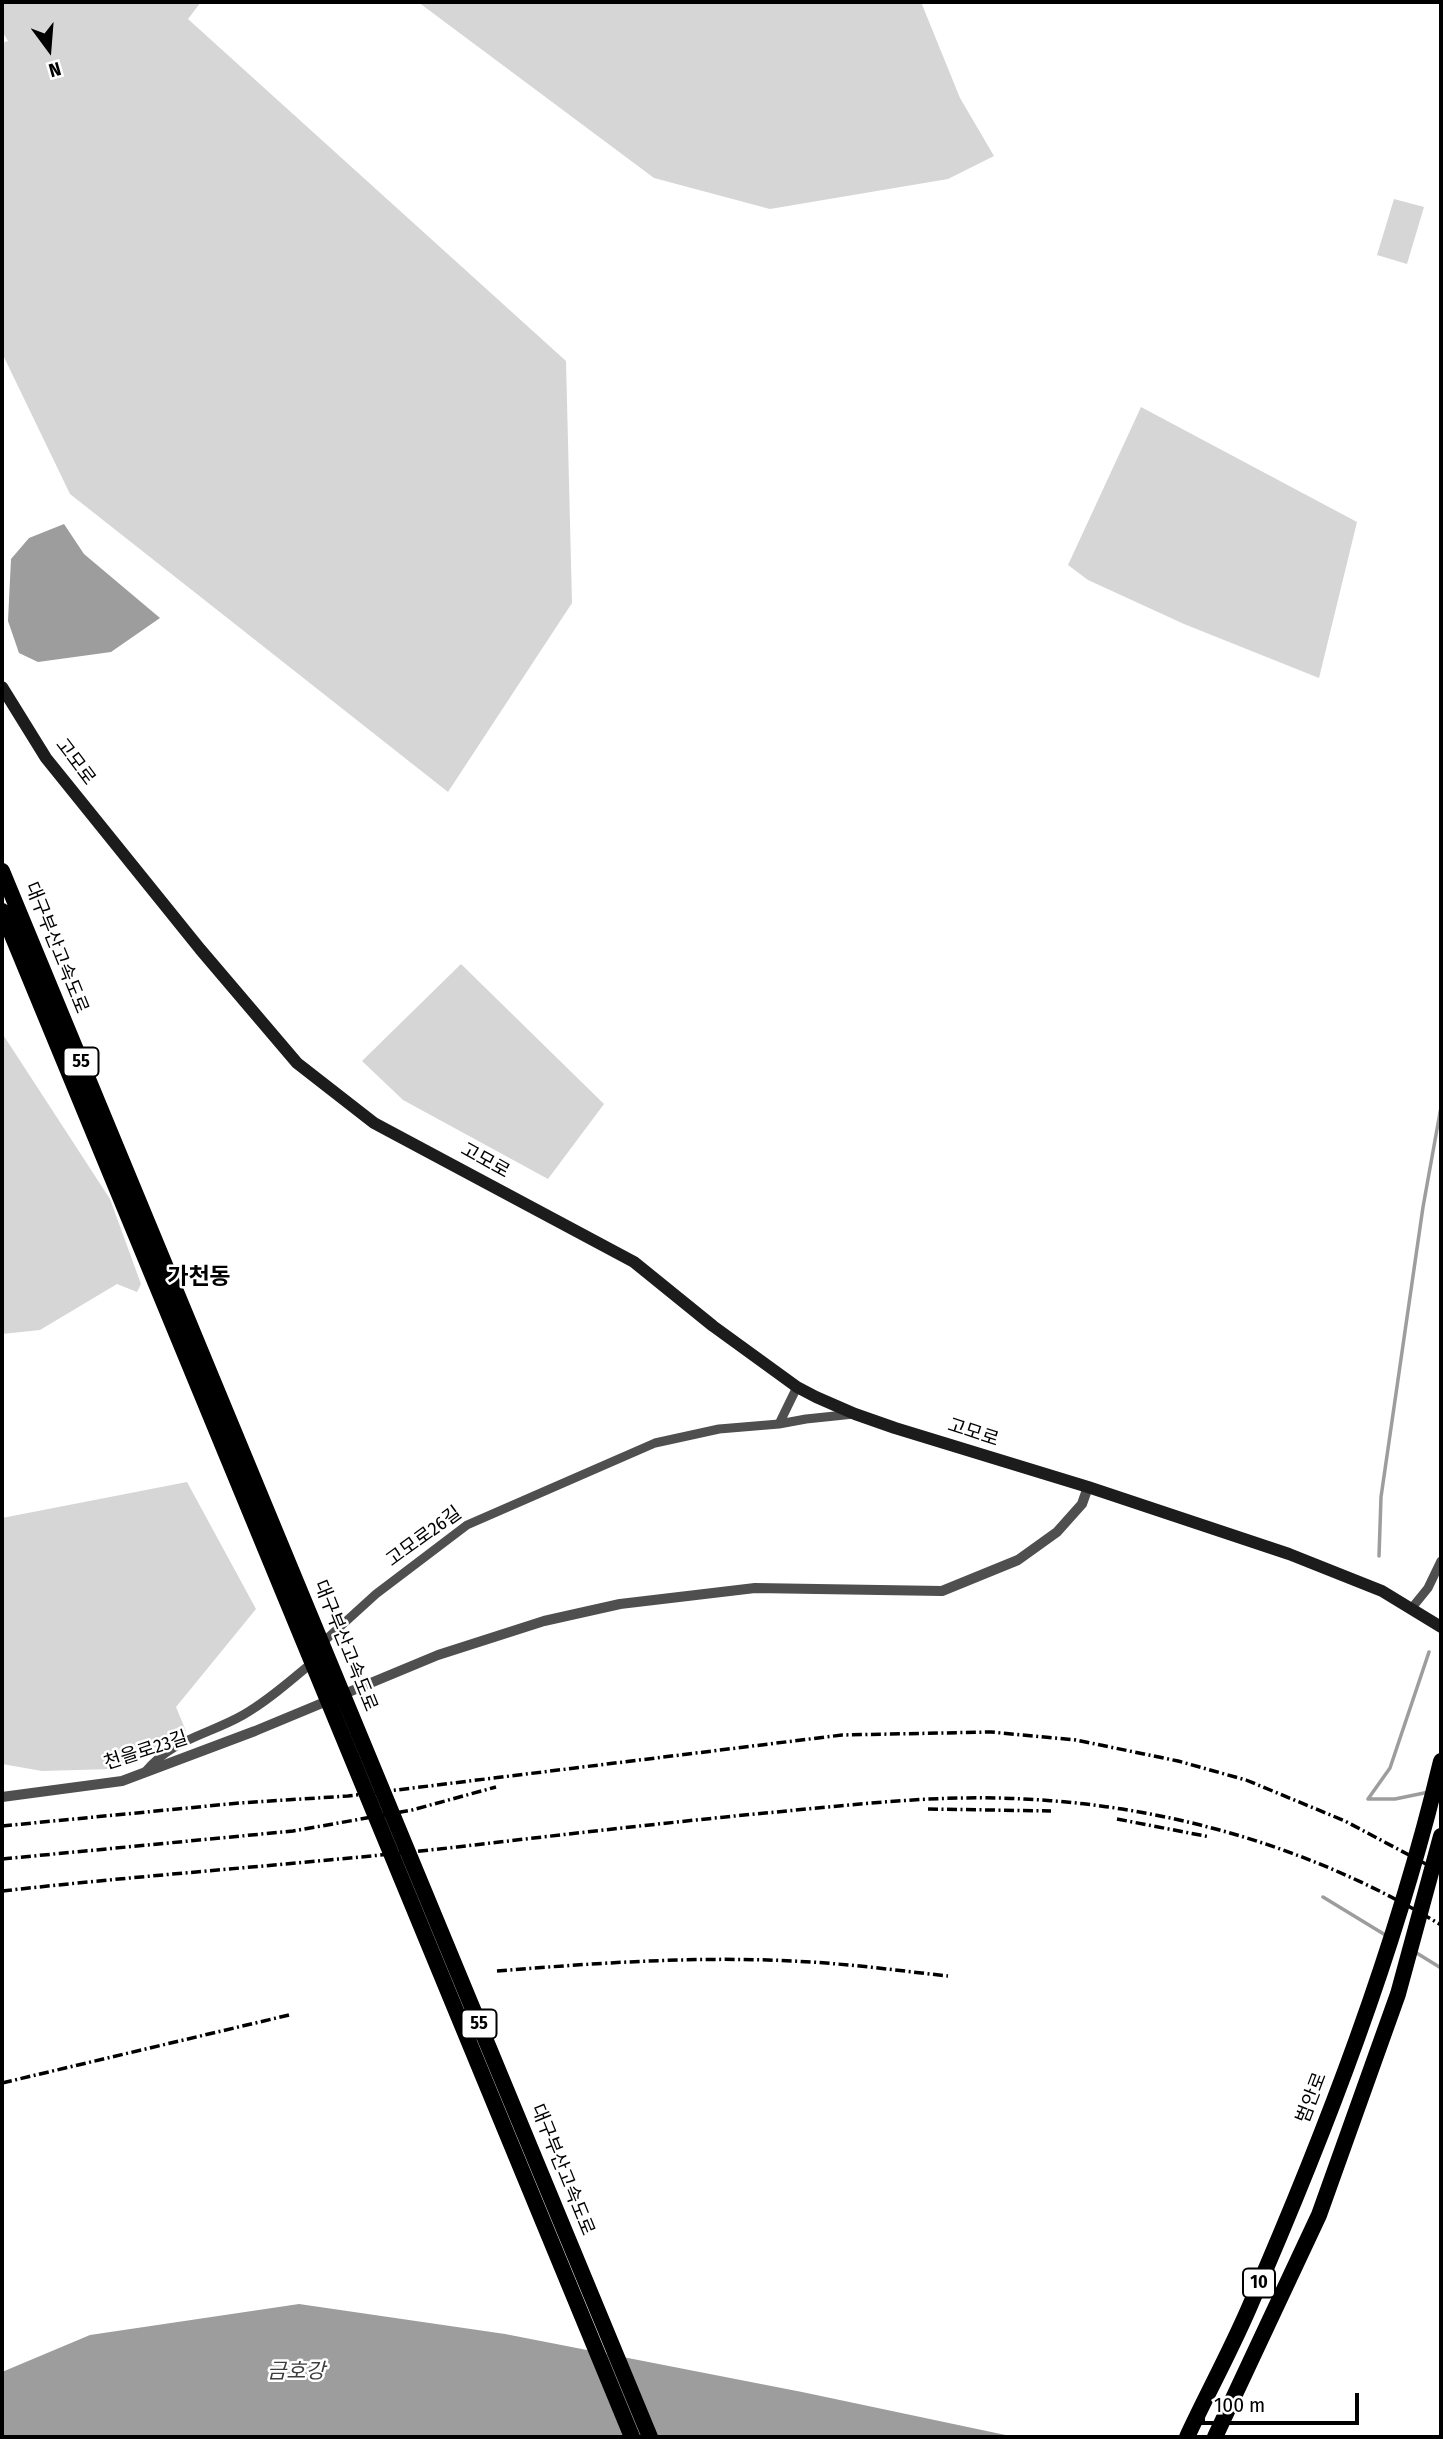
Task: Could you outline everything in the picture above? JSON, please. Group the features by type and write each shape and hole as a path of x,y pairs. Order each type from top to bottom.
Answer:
{"highway":[{"name":"대구부산고속도로","path":"2,871 153,1256 632,2437"},
{"name":"대구부산고속도로","path":"2,911 153,1256"},
{"name":"대구부산고속도로","path":"299,1612 650,2437"},
{"name":"범안로","path":"1187,2437 1248,2310 1377,1986 1441,1761"},
{"name":"10","path":"1216,2437 1319,2215 1398,1994 1441,1836"}],"main road":[{"name":"고모로","path":"2,687 47,758 192,939 297,1063 374,1123 634,1262 713,1326 797,1387 855,1414 1289,1554 1381,1591 1441,1627"}],"street":[{"path":"779,1424 797,1387"},
{"path":"779,1424 855,1414"},
{"name":"고모로26길","path":"144,1773 158,1756 190,1737 243,1715 296,1676 321,1653 320,1643 376,1594 467,1525 655,1443 719,1429 779,1424"},
{"name":"천을로23길","path":"2,1797 122,1781 255,1731 438,1655 544,1621 620,1604 755,1588 942,1591 1018,1560 1057,1532 1082,1504 1087,1487"},
{"path":"1411,1609 1428,1588 1441,1561"},
{"path":"1428,1588 1441,1579"}],"shaded area":[{"path":"2,2 201,2 188,19 566,361 572,603 448,792 70,494 2,353 2,43 8,41 2,31"},
{"path":"418,2 921,2 960,98 994,156 948,179 770,209 654,178"},
{"path":"1394,199 1424,207 1407,264 1377,255"},
{"path":"1141,407 1357,522 1319,678 1184,624 1088,580 1068,565"},
{"path":"461,964 604,1104 548,1179 403,1100 362,1061"},
{"path":"2,1033 110,1199 141,1284 137,1292 117,1284 40,1330 2,1334"},
{"path":"187,1482 256,1609 176,1707 186,1731 113,1769 42,1771 2,1764 2,1518"}],"water":[{"path":"64,524 84,554 160,618 111,652 38,662 19,653 8,621 11,559 29,538"},
{"name":"금호강","path":"299,2304 505,2334 1015,2437 2,2437 2,2372 90,2335"}],"waterway":[{"path":"1379,1556 1381,1497 1423,1207 1441,1107"},
{"path":"1368,1799 1390,1768 1429,1652"},
{"path":"1368,1799 1395,1799 1429,1792"},
{"path":"1323,1897 1387,1936"},
{"path":"1415,1952 1441,1968"}],"railway":[{"path":"2,1826 239,1803 348,1796 842,1735 991,1732 1076,1740 1178,1761 1246,1780 1345,1821 1441,1872"},
{"path":"2,1859 293,1831 412,1810 496,1787"},
{"path":"2,1891 400,1853 864,1804 963,1798 1026,1799 1088,1804 1150,1814 1271,1846 1386,1894 1441,1925"},
{"path":"928,1809 1051,1811"},
{"path":"1117,1819 1210,1837"},
{"path":"497,1971 709,1959 795,1961 948,1976"},
{"path":"2,2083 289,2015"}],"district":[{"name":"가천동","path":"199,1278"}]}
